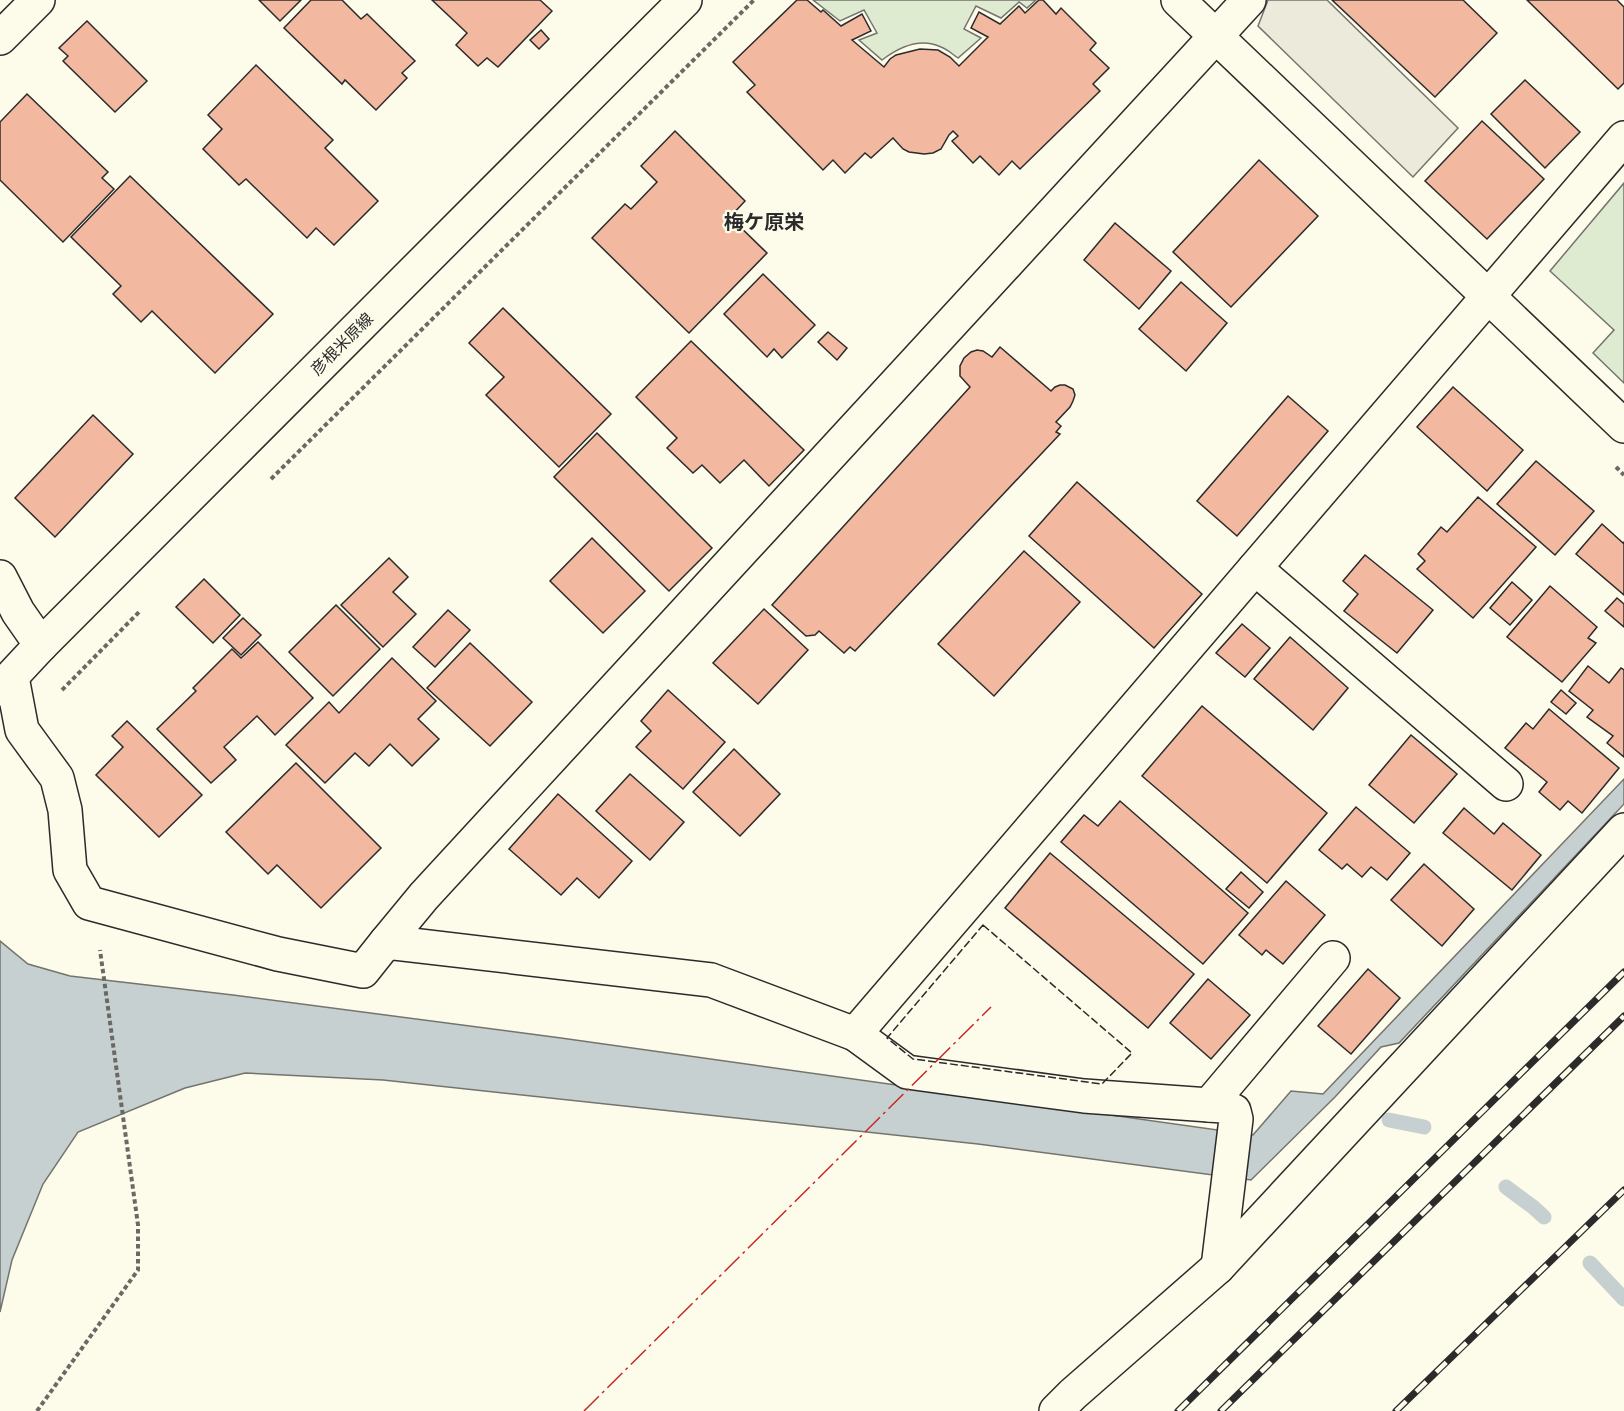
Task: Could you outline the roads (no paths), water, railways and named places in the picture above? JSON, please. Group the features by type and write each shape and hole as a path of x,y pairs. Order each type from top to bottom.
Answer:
{"street":[{"path":"0,38 38,0"},
{"name":"彦根米原線","path":"6,683 41,645 685,0"},
{"path":"1178,0 1624,426"},
{"path":"6,683 22,730 57,778 65,810 70,870 89,903 278,954 363,971 424,896 1249,0"},
{"path":"855,1034 1624,138"},
{"path":"1255,568 1506,784"},
{"path":"0,577 18,612 41,645"},
{"path":"1056,1411 1218,1267 1624,830"},
{"path":"386,942 711,980 855,1034 907,1072 1222,1112"},
{"path":"1218,1267 1228,1191 1222,1112 1333,958"}],"waterway":[{"path":"1389,1120 1424,1127"},
{"path":"1506,1187 1544,1217"},
{"path":"1590,1263 1624,1299"}],"railway":[{"path":"1178,1411 1624,972"},
{"path":"1221,1411 1624,1016"},
{"path":"1396,1411 1624,1190"}],"district":[{"name":"梅ケ原栄","path":"764,222"}]}
